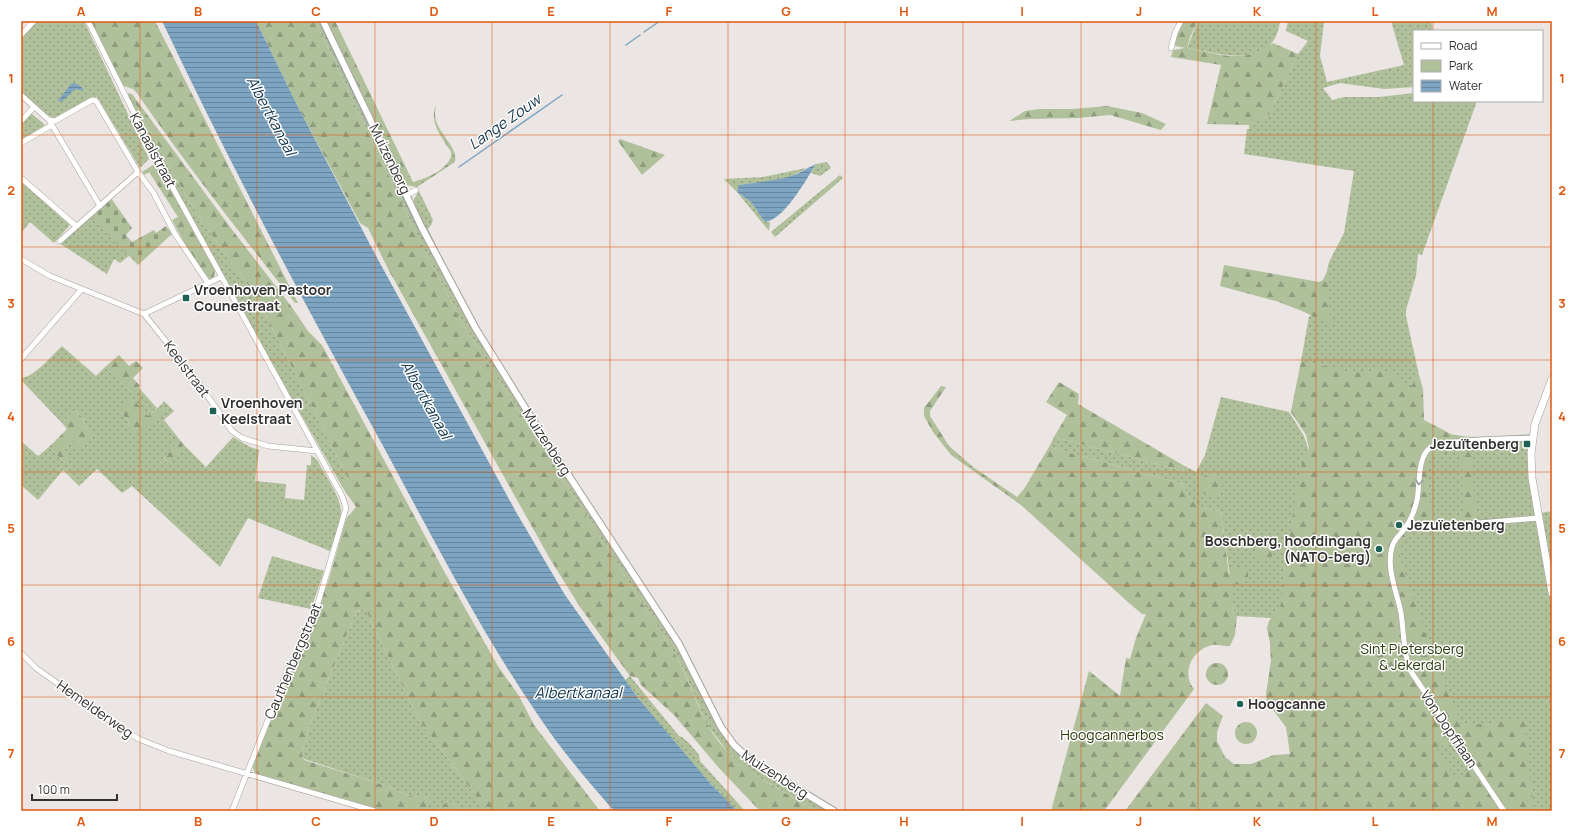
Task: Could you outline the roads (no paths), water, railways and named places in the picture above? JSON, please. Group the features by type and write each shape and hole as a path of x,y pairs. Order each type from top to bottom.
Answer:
{"main road":[{"path":"1552,379 1538,414 1532,438 1531,467 1552,593"}],"street":[{"path":"21,35 34,21"},
{"name":"Kanaalstraat","path":"88,21 154,152 221,277"},
{"name":"Muizenberg","path":"323,21 437,257 476,329 544,438 679,644 693,669 716,719 740,751 755,764 834,811"},
{"path":"1171,48 1175,33 1181,21"},
{"path":"21,95 51,122 100,206"},
{"name":"Kanaalstraat","path":"51,122 92,100 96,101 138,172 153,192 175,234 208,284"},
{"path":"21,121 34,107"},
{"path":"21,143 51,122"},
{"name":"Kanaalstraat","path":"60,241 138,172"},
{"path":"21,178 76,226"},
{"path":"407,195 416,190"},
{"path":"21,259 50,276 81,290 144,314 221,277 317,451"},
{"path":"21,359 81,290"},
{"name":"Keelstraat","path":"144,314 193,375 232,431 242,438 268,446 317,451"},
{"name":"Von Dopfflaan","path":"1504,811 1408,665 1401,613 1392,575 1392,545 1410,519 1417,500 1424,454 1432,447 1460,442 1532,438"},
{"name":"Cauthenbergstraat","path":"232,811 285,677 315,613 346,508 342,496 317,451"},
{"path":"1405,528 1408,529 1539,518"},
{"name":"Hemelderweg","path":"21,653 36,668 120,728 139,739 169,751 375,811"}],"water":[{"name":"Albertkanaal","path":"162,21 256,21 297,105 375,254 516,512 565,595 638,698 709,782 737,811 614,811 548,730 497,651 438,548 269,234 214,128"},
{"path":"74,83 80,86 83,91 76,89 62,101 58,101 71,84"},
{"path":"816,164 787,207 772,220 765,222 751,202 737,192 739,185 775,180 790,176"}],"waterway":[{"name":"Lange Zouw","path":"644,32 660,21"},
{"path":"321,25 418,228"},
{"name":"Lange Zouw","path":"626,45 640,35"},
{"name":"Lange Zouw","path":"459,167 562,95"}],"place":[{"name":"Vroenhoven Pastoor Counestraat","path":"186,298"},
{"name":"Vroenhoven Keelstraat","path":"213,411"},
{"name":"Jezuïtenberg","path":"1527,444"},
{"name":"Jezuïetenberg","path":"1399,525"},
{"name":"Boschberg, hoofdingang (NATO-berg)","path":"1379,549"},
{"name":"Hoogcanne","path":"1240,704"}],"park label":[{"name":"Sint Pietersberg & Jekerdal","path":"1412,658"},
{"name":"Hoogcannerbos","path":"1112,735"}]}
